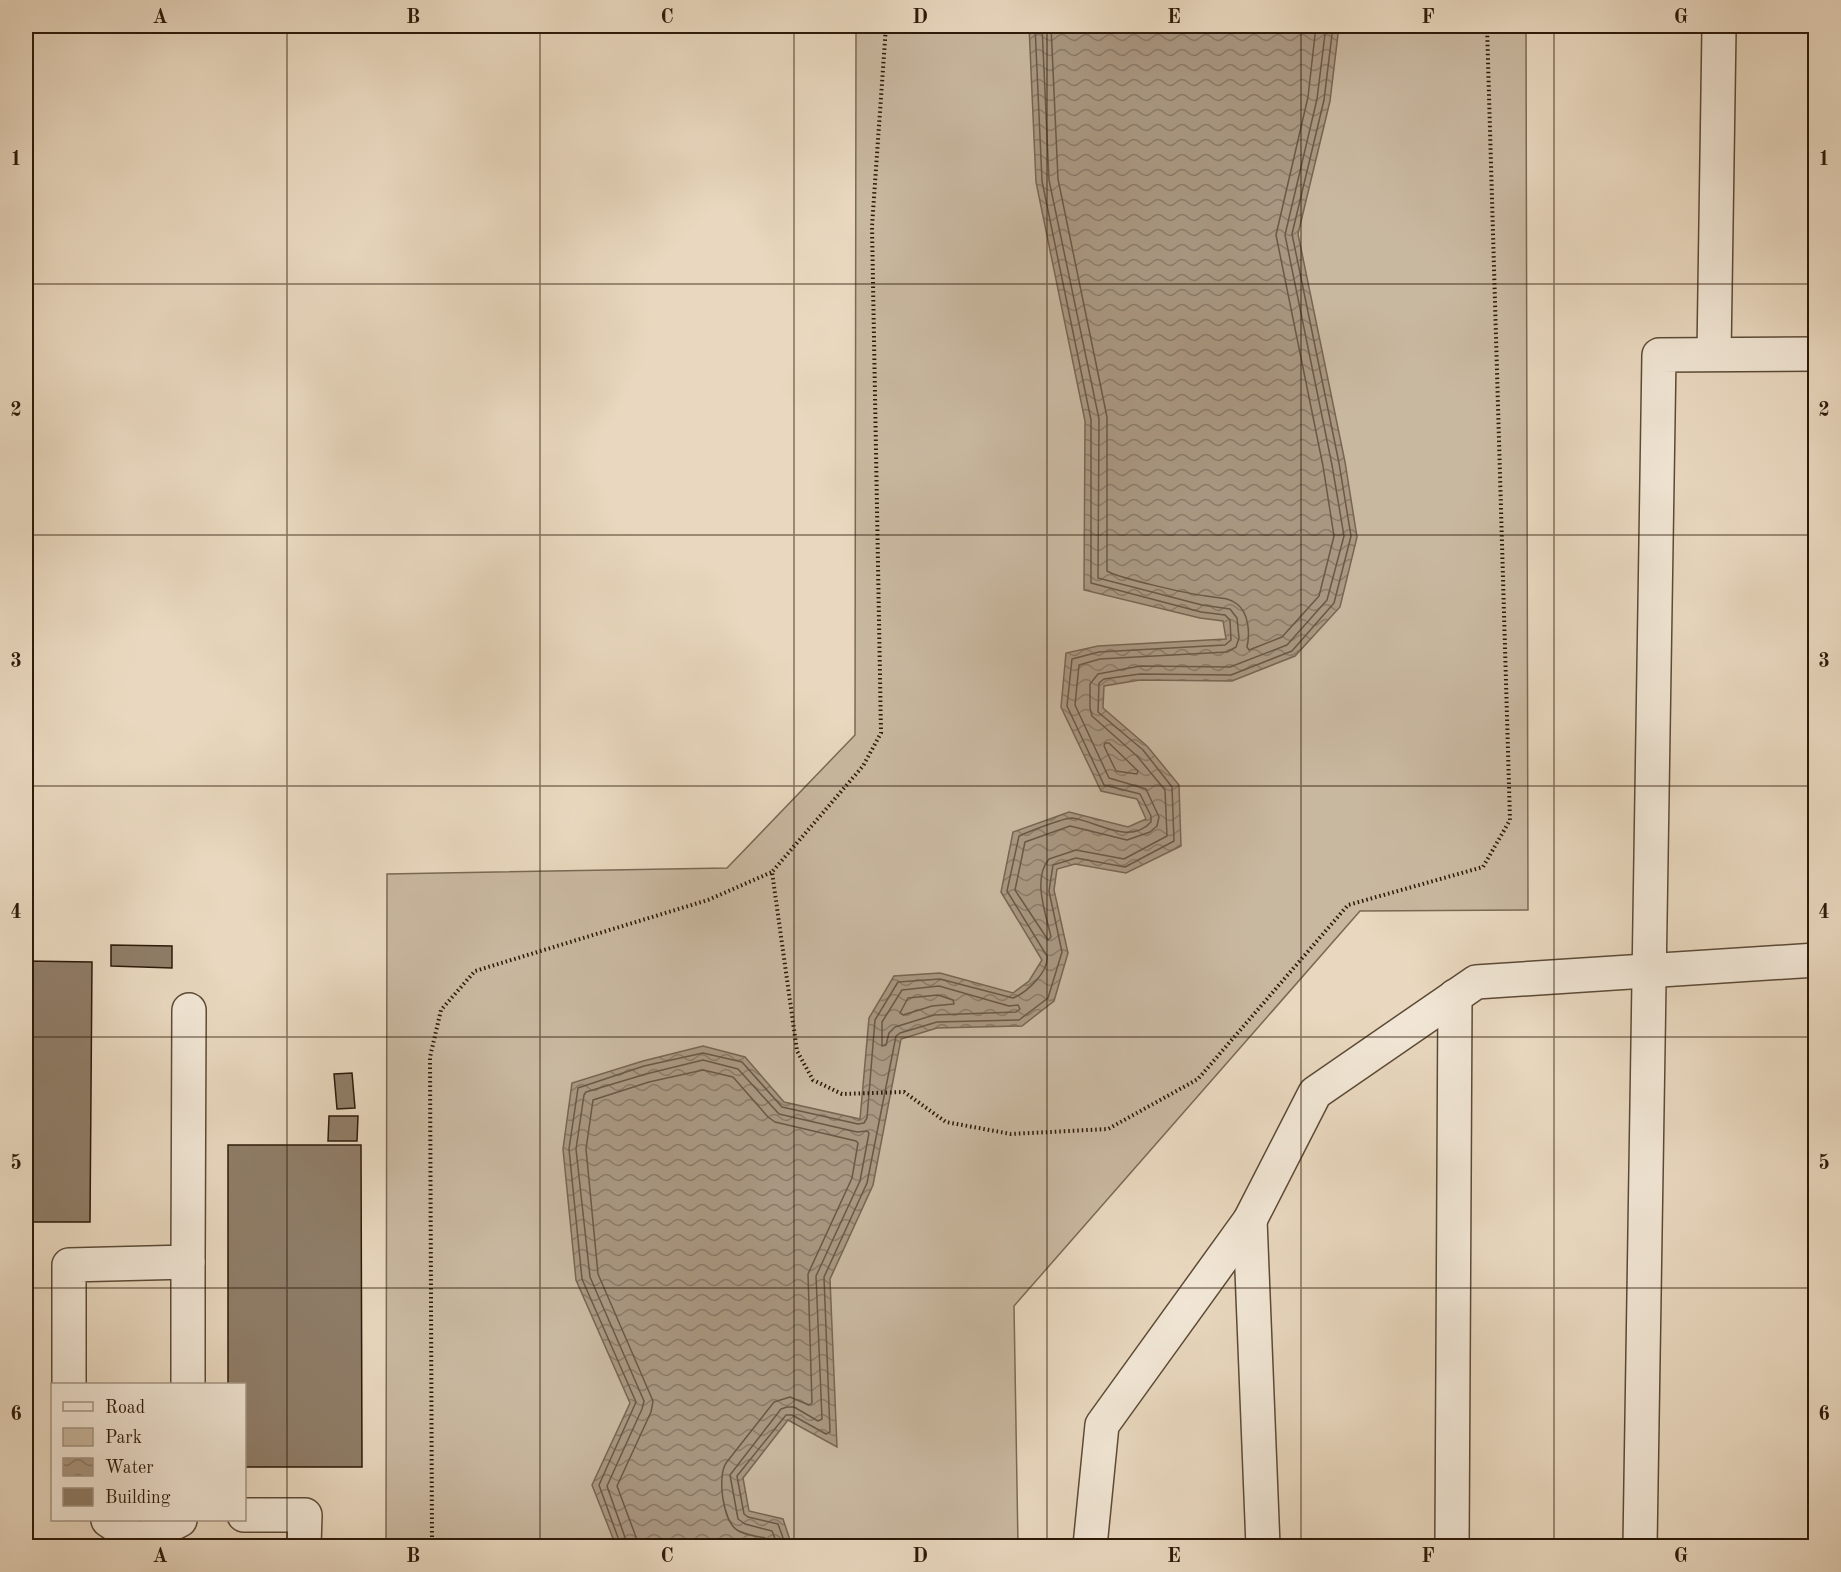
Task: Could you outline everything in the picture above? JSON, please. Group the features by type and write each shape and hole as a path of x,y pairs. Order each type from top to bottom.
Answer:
{"lane":[{"path":"1714,354 1719,29"},
{"path":"1640,1546 1659,355 1815,354"},
{"path":"1090,1546 1102,1425 1250,1220 1315,1093 1476,982 1815,960"},
{"path":"1452,1546 1455,996"},
{"path":"188,1383 189,1010"},
{"path":"1250,1220 1263,1546"},
{"path":"69,1383 69,1265 188,1262"},
{"path":"246,1515 305,1515 304,1546"},
{"path":"109,1521 139,1544 178,1521"}],"path":[{"path":"432,1546 430,1057 441,1010 475,971 708,900 772,872 863,766 880,733 872,226 886,26"},
{"path":"772,872 797,1052 813,1080 842,1094 904,1092 946,1122 1011,1134 1108,1129 1198,1079 1348,905 1484,867 1510,820 1487,26"}],"green space":[{"path":"856,26 1526,26 1528,910 1360,911 1014,1306 1018,1546 386,1546 387,874 727,868 855,735"}],"water":[{"path":"1029,26 1339,26 1330,101 1298,234 1345,462 1357,537 1340,607 1295,656 1232,681 1140,680 1104,686 1103,708 1147,746 1179,785 1181,846 1126,873 1075,864 1057,869 1054,890 1068,953 1054,1001 1022,1026 937,1028 901,1039 873,1185 830,1279 837,1447 788,1420 743,1478 749,1511 783,1519 792,1546 616,1546 592,1485 630,1403 576,1280 563,1149 572,1083 643,1061 703,1046 745,1057 784,1102 860,1119 869,1018 894,976 940,973 1013,993 1029,981 1042,960 1001,892 1013,832 1069,812 1128,827 1146,819 1137,799 1101,791 1061,707 1066,653 1098,646 1226,639 1223,621 1200,618 1084,590 1085,421 1036,182"}],"building":[{"path":"111,945 172,946 172,968 111,966"},
{"path":"26,961 92,962 90,1222 26,1222"},
{"path":"352,1073 355,1108 337,1109 334,1074"},
{"path":"329,1116 358,1116 357,1141 328,1141"},
{"path":"228,1145 361,1145 362,1467 246,1467 246,1383 228,1383"}]}
